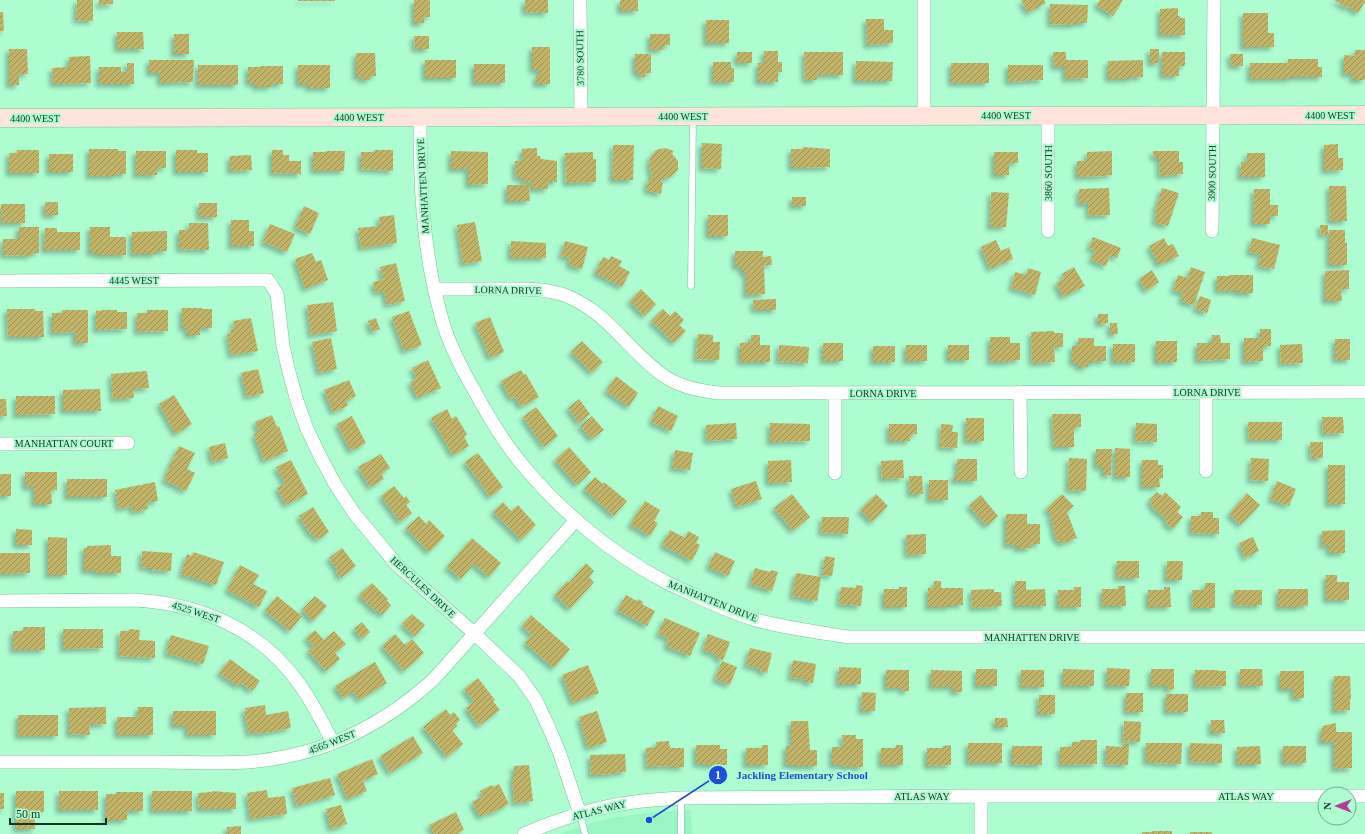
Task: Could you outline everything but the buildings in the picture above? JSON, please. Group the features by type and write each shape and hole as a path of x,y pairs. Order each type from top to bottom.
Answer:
{"street":[{"name":"3780 SOUTH","path":"580,0 581,116"},
{"path":"924,0 924,116"},
{"name":"3900 SOUTH","path":"1212,232 1214,0"},
{"name":"3860 SOUTH","path":"1048,115 1048,231"},
{"name":"4400 WEST","path":"0,118 1365,115"},
{"name":"MANHATTEN DRIVE","path":"420,117 422,206 427,251 434,289 445,329 463,370 488,416 505,442 526,469 549,494 576,520 617,553 662,580 710,602 755,619 802,630 848,637 1365,637"},
{"name":"4445 WEST","path":"0,281 268,280"},
{"name":"HERCULES DRIVE","path":"268,280 277,294 283,346 297,400 307,429 335,484 354,513 398,566 520,676 536,700 560,754 580,814"},
{"name":"LORNA DRIVE","path":"434,289 531,289 549,291 566,296 588,307 602,317 649,364 665,377 682,385 701,391 719,393 1365,392"},
{"path":"1020,392 1020,472"},
{"path":"1206,392 1206,471"},
{"path":"835,393 835,473"},
{"name":"MANHATTAN COURT","path":"0,444 128,443"},
{"name":"4565 WEST","path":"0,762 247,762 297,755 333,743 375,724 414,697 433,680 576,520"},
{"name":"4525 WEST","path":"0,601 153,601 179,605 212,616 250,636 268,649 285,665 300,683 312,702 333,743"},
{"path":"981,796 981,834"},
{"name":"ATLAS WAY","path":"524,834 545,825 580,814 635,802 680,798 1317,796"}],"lane":[{"path":"691,286 693,116"},
{"path":"680,798 680,834"},
{"path":"580,814 585,834"}],"shaded area":[{"path":"691,810 692,834 559,834 595,822 617,817 664,811"}],"place":[{"name":"Jackling Elementary School","path":"649,820"}]}
